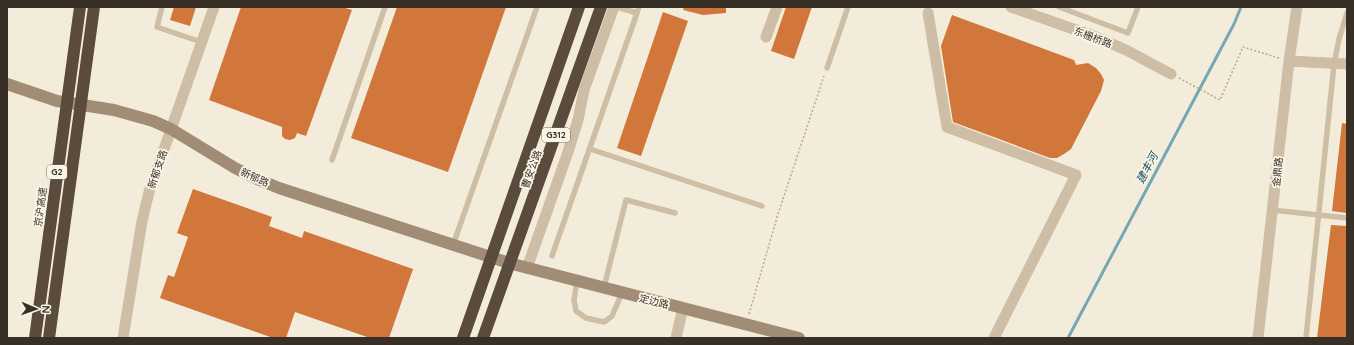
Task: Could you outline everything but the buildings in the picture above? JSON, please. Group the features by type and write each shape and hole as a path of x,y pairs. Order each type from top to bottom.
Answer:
{"highway":[{"name":"京沪高速","path":"35,338 80,7"},
{"name":"G2","path":"49,338 94,7"},
{"name":"曹安公路","path":"463,338 579,7"},
{"name":"曹安公路","path":"483,338 601,7"}],"street":[{"name":"新郁支路","path":"123,338 145,207 155,173 214,7"},
{"path":"527,268 535,241 568,152 578,120 584,90 616,7"},
{"path":"766,36 777,7"},
{"name":"东栅桥路","path":"1011,7 1096,37 1126,50 1171,74"},
{"name":"金鼎路","path":"1258,338 1289,61 1297,7"},
{"path":"928,13 947,127 1076,175 994,338"},
{"path":"1289,61 1347,64"},
{"name":"新郁路","path":"7,84 57,101 133,114 153,121 171,129 235,168 279,188 509,263"},
{"name":"定边路","path":"509,263 799,338"},
{"path":"676,338 683,308"}],"lane":[{"path":"162,7 157,27 201,42"},
{"path":"332,160 385,7"},
{"path":"453,245 537,7"},
{"path":"616,7 637,13"},
{"path":"552,256 639,7"},
{"path":"827,68 848,7"},
{"path":"1059,7 1128,33 1138,7"},
{"path":"1306,338 1334,64 1339,39 1347,13"},
{"path":"590,149 762,206"},
{"path":"604,288 626,200 675,213"},
{"path":"1272,210 1347,218"},
{"path":"577,281 574,300 576,311 586,318 604,322 612,316 622,292"}],"path":[{"path":"1171,74 1220,100 1243,47 1289,61"},
{"path":"746,324 778,214 827,68"}],"waterway":[{"name":"建丰河","path":"1068,338 1234,24 1241,7"}]}
